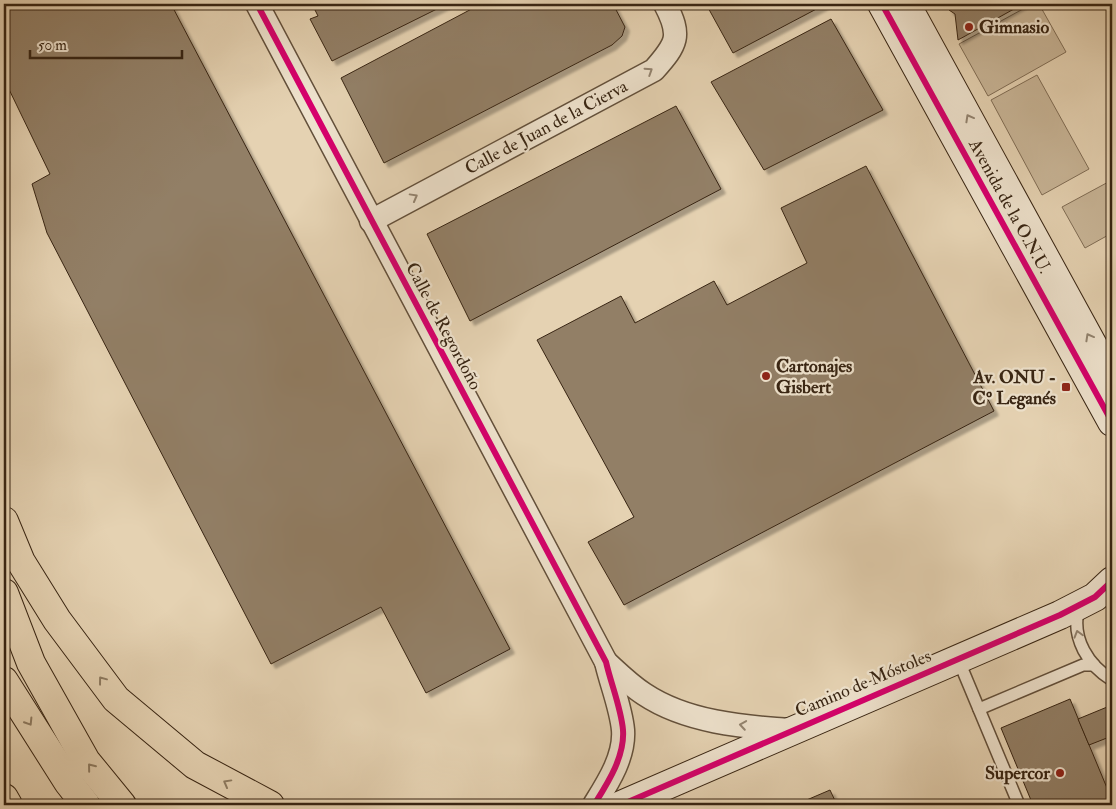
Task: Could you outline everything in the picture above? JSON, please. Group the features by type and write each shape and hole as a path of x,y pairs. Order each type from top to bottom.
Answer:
{"highway":[{"path":"4,521 21,562 57,620 116,699 195,765 270,805"},
{"path":"4,593 36,671 86,761 122,805"},
{"path":"4,681 68,782 86,805"},
{"path":"4,798 8,805"}],"street":[{"name":"Calle de Regordoño","path":"257,4 606,662"},
{"name":"Calle de Juan de la Cierva","path":"371,221 654,70 673,48 675,23 665,4"},
{"name":"Avenida de la O.N.U.","path":"882,4 1112,422"},
{"name":"Avenida de la O.N.U.","path":"906,4 1112,380"},
{"name":"Camino de Móstoles","path":"621,805 792,730 1069,613 1095,597 1112,581"},
{"name":"Camino de Móstoles","path":"1069,613 1112,603"},
{"path":"606,662 644,695 675,710 721,722 792,730"},
{"path":"594,805 611,778 620,751 623,731 606,662"}],"lane":[{"path":"1069,613 1088,659 1112,680"},
{"path":"958,659 1019,805"},
{"path":"978,709 1083,665 1094,665"}],"shaded area":[{"path":"1032,4 1039,4 1066,52 988,96 959,44"},
{"path":"1037,75 1089,169 1042,195 991,100"},
{"path":"1112,180 1112,233 1085,248 1062,207"}],"building":[{"path":"4,4 171,4 510,649 426,693 381,607 271,664 47,233 32,184 50,174 4,79 4,33 7,32 4,26"},
{"path":"312,4 447,4 332,61 310,19 318,16"},
{"path":"481,4 613,4 625,27 622,36 612,45 384,163 341,78"},
{"path":"706,4 823,4 824,5 733,53"},
{"name":"Gimnasio","path":"949,4 1023,4 958,40 955,14 949,10"},
{"path":"831,19 883,110 764,170 711,82"},
{"path":"676,106 721,189 470,321 427,234"},
{"name":"Cartonajes Gisbert","path":"866,166 994,411 624,605 588,542 634,517 537,340 621,296 635,323 714,281 727,305 807,263 781,208"},
{"name":"Supercor","path":"1070,699 1112,800 1112,805 1033,805 1001,728"},
{"path":"1112,705 1112,736 1089,745 1078,719"},
{"path":"830,790 837,805 795,805"}],"cycle path":[{"path":"257,4 606,662 620,713 623,740 614,770 594,805"},
{"path":"882,4 1112,422"},
{"path":"621,805 1060,615 1095,597 1112,581"}],"place":[{"name":"Gimnasio","path":"969,27"},
{"name":"Cartonajes Gisbert","path":"766,376"},
{"name":"Av. ONU - Cº Leganés","path":"1066,387"},
{"name":"Supercor","path":"1060,773"}]}
